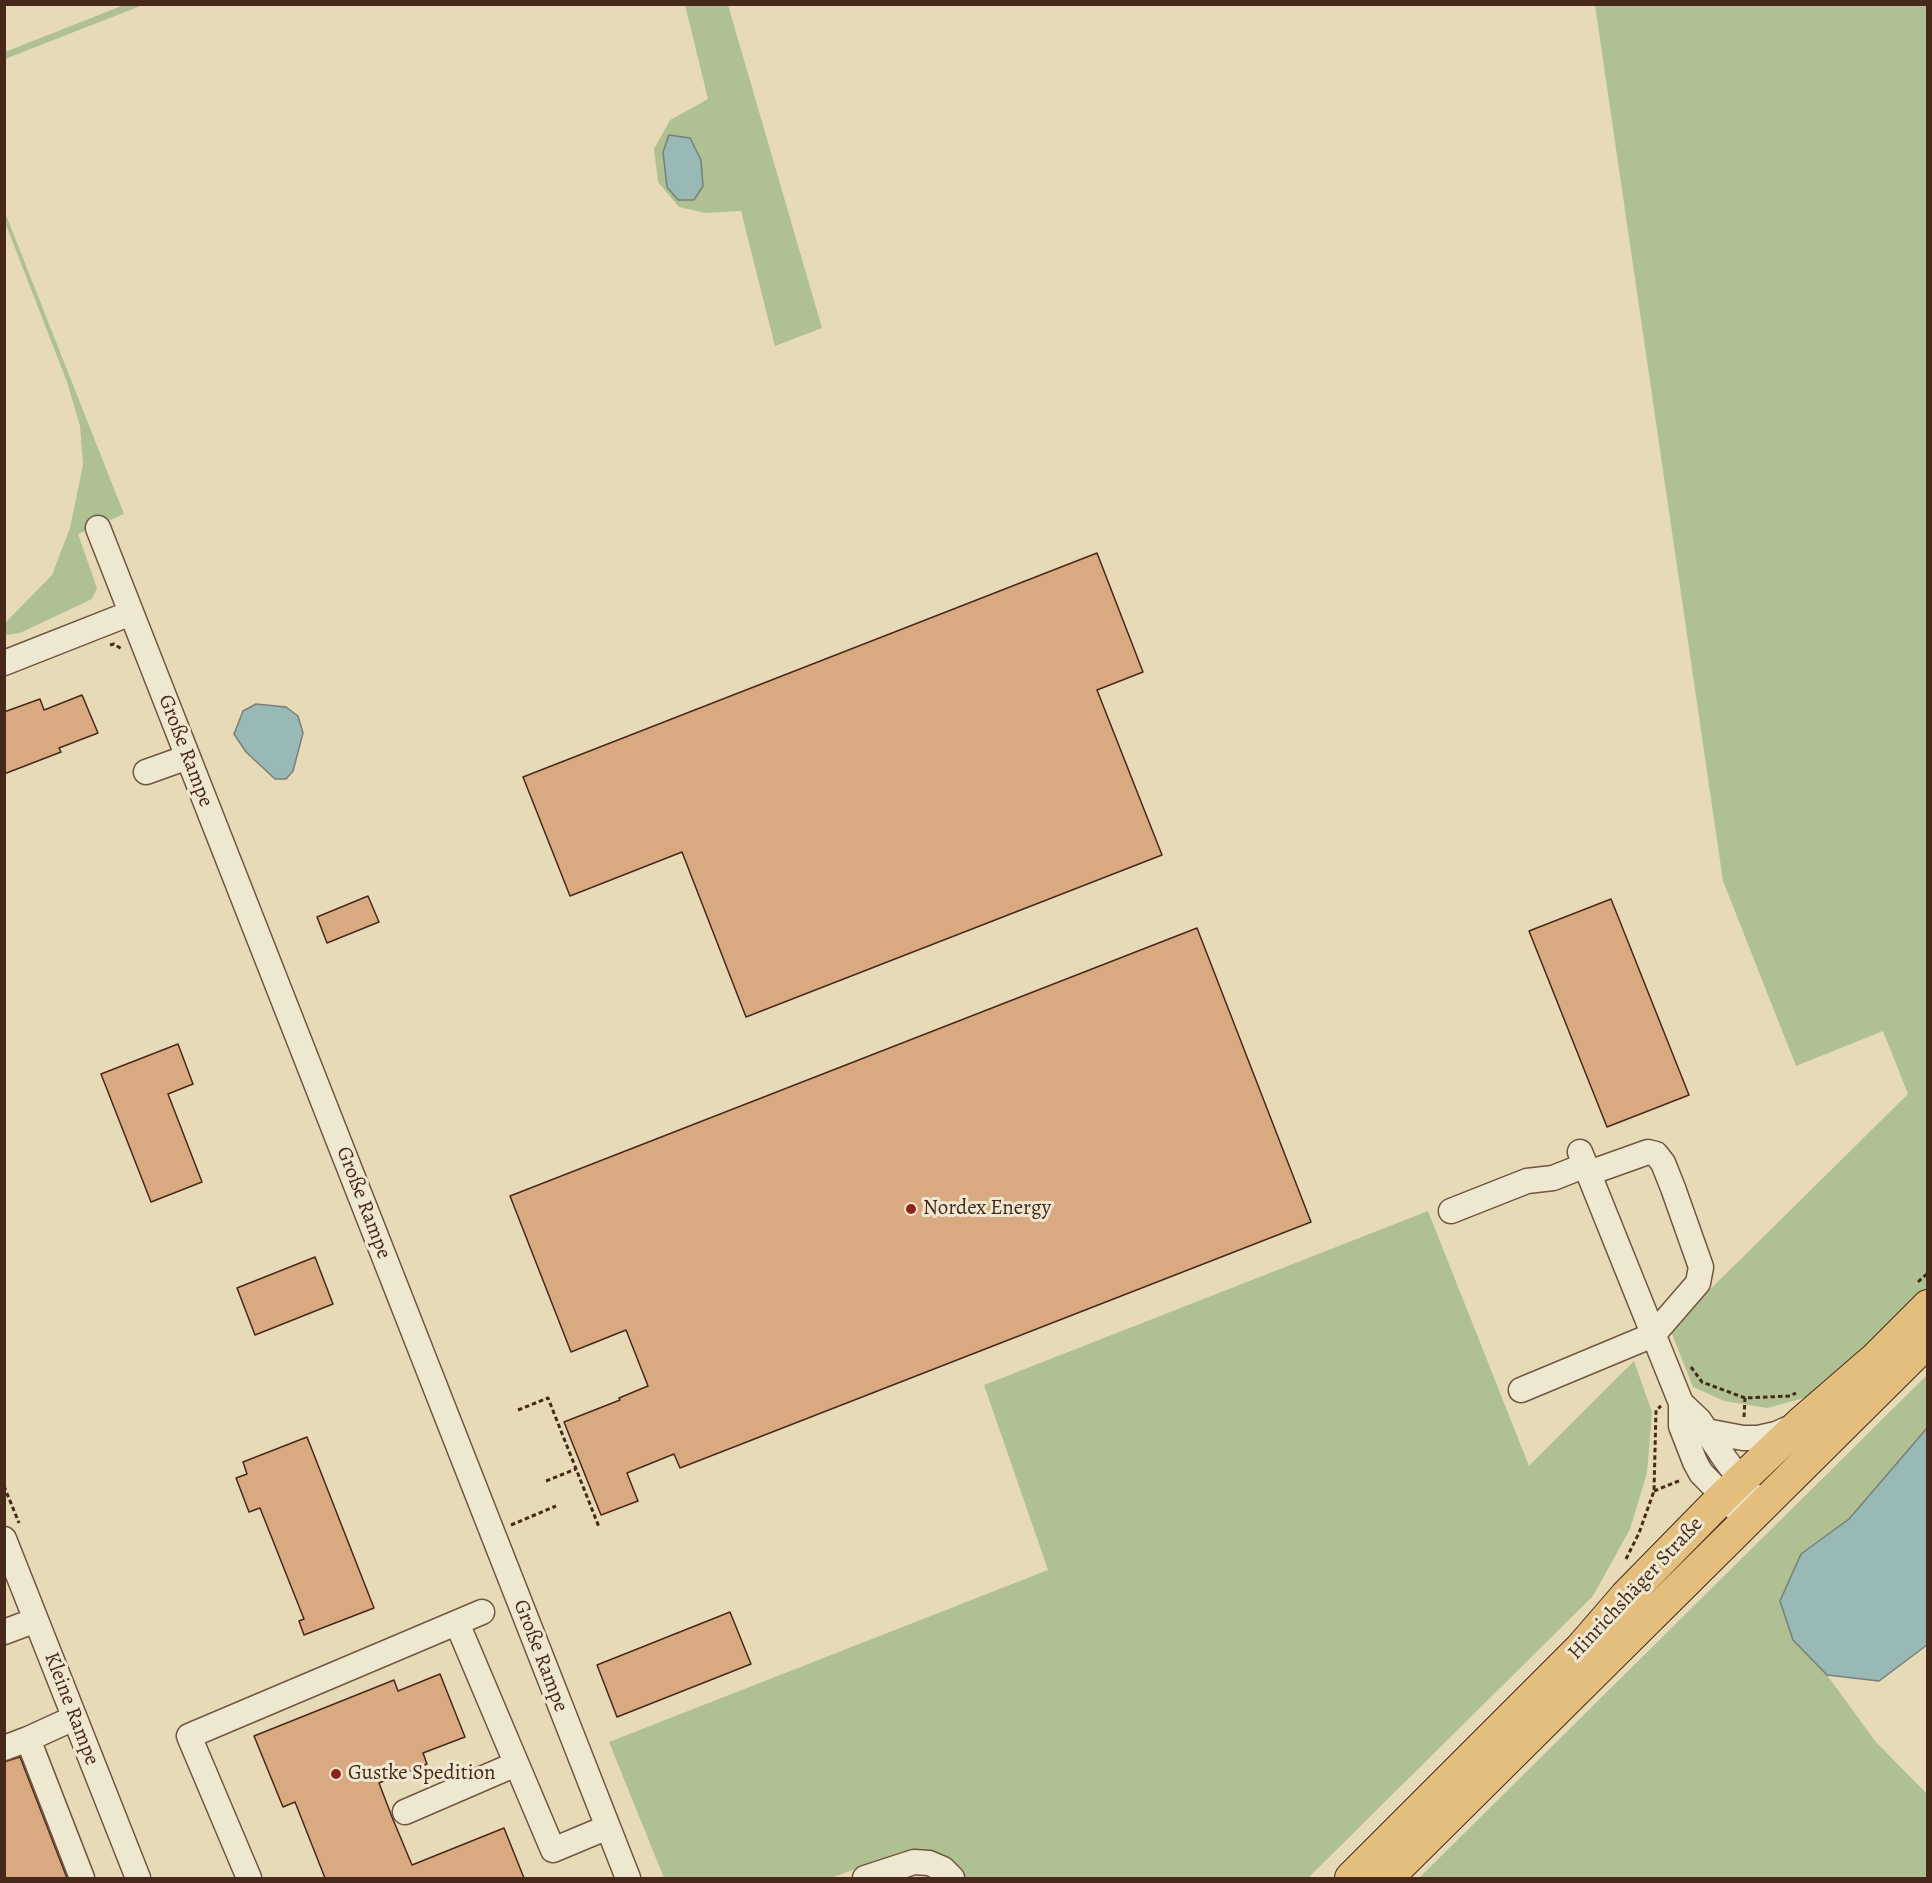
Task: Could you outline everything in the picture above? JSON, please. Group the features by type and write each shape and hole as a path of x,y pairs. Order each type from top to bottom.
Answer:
{"main road":[{"name":"Hinrichshäger Straße","path":"1351,1878 1581,1648 1626,1596 1732,1488 1802,1422 1876,1358 1928,1306"},
{"name":"Hinrichshäger Straße","path":"1387,1878 1928,1341"}],"street":[{"name":"Große Rampe","path":"98,528 628,1878"},
{"path":"4,663 131,613"},
{"path":"146,772 188,757"},
{"path":"1450,1211 1527,1181 1553,1178 1585,1163 1648,1152 1656,1154 1663,1163 1673,1188 1701,1267 1698,1283 1653,1335 1521,1390"},
{"path":"1585,1163 1679,1399 1681,1426 1701,1473 1732,1488"},
{"path":"1679,1399 1699,1420 1732,1488 1754,1513"},
{"path":"1706,1431 1743,1438 1758,1438 1776,1434 1802,1422"},
{"name":"Kleine Rampe","path":"4,1539 138,1878"},
{"path":"249,1878 189,1736 482,1612"},
{"path":"4,1632 36,1620"},
{"path":"457,1623 552,1850 608,1827"},
{"path":"4,1748 74,1718"},
{"path":"28,1739 82,1878"},
{"path":"405,1812 516,1764"},
{"path":"865,1878 914,1862 929,1863 943,1869 952,1878"}],"path":[{"path":"102,646 114,644 121,648 128,657"},
{"path":"1664,1360 1687,1362 1702,1382 1745,1398 1790,1396 1800,1391"},
{"path":"518,1410 548,1398 599,1527"},
{"path":"1623,1565 1654,1491 1656,1410 1679,1399"},
{"path":"546,1481 576,1469"},
{"path":"1654,1491 1701,1473"},
{"path":"511,1525 556,1506"}],"green space":[{"path":"124,5 143,5 5,59 5,52"},
{"path":"685,5 728,5 822,328 775,346 741,211 705,213 679,207 658,182 654,149 670,120 708,99"},
{"path":"1595,5 1927,5 1927,1288 1815,1395 1767,1408 1724,1401 1693,1387 1670,1329 1908,1094 1883,1031 1796,1066 1723,881"},
{"path":"4,210 124,514 78,534 97,588 92,599 20,633 5,635 5,623 52,575 70,528 83,465 80,426 67,382 5,222"},
{"path":"1428,1211 1529,1466 1634,1361 1652,1412 1647,1473 1630,1529 1593,1596 1308,1878 963,1878 865,1866 830,1878 664,1878 609,1742 1048,1570 984,1385"},
{"path":"1927,1375 1927,1428 1849,1519 1802,1554 1793,1640 1827,1675 1875,1741 1927,1794 1927,1878 1419,1878"}],"water":[{"path":"669,135 690,138 701,160 703,186 694,200 678,200 667,187 663,152"},
{"path":"256,704 286,707 298,716 303,733 293,771 286,779 275,779 246,752 234,734 243,711"},
{"path":"1927,1428 1927,1645 1879,1681 1827,1675 1793,1640 1780,1601 1801,1554 1849,1519"}],"building":[{"path":"1097,553 1143,672 1097,690 1162,855 746,1017 682,852 570,896 523,777"},
{"path":"82,695 98,733 59,748 61,752 4,774 4,712 40,699 44,710"},
{"path":"368,896 379,922 327,943 317,917"},
{"path":"1611,899 1689,1095 1607,1127 1529,931"},
{"name":"Nordex Energy","path":"1197,928 1311,1222 680,1468 674,1454 627,1473 638,1501 601,1515 564,1422 620,1400 619,1398 648,1386 626,1330 571,1352 510,1196"},
{"path":"178,1044 193,1084 168,1094 202,1182 151,1202 101,1074"},
{"path":"315,1257 333,1304 255,1335 237,1288"},
{"path":"307,1437 374,1608 304,1635 299,1621 304,1619 260,1508 249,1512 236,1478 247,1474 243,1462"},
{"path":"730,1612 751,1664 617,1717 597,1665"},
{"name":"Gustke Spedition","path":"440,1674 465,1737 423,1753 427,1764 379,1783 392,1817 412,1865 504,1828 524,1878 325,1878 295,1802 283,1807 254,1736 394,1680 398,1691"},
{"path":"20,1757 67,1878 4,1878 4,1762"}],"place":[{"name":"Nordex Energy","path":"911,1209"},
{"name":"Gustke Spedition","path":"336,1774"}]}
